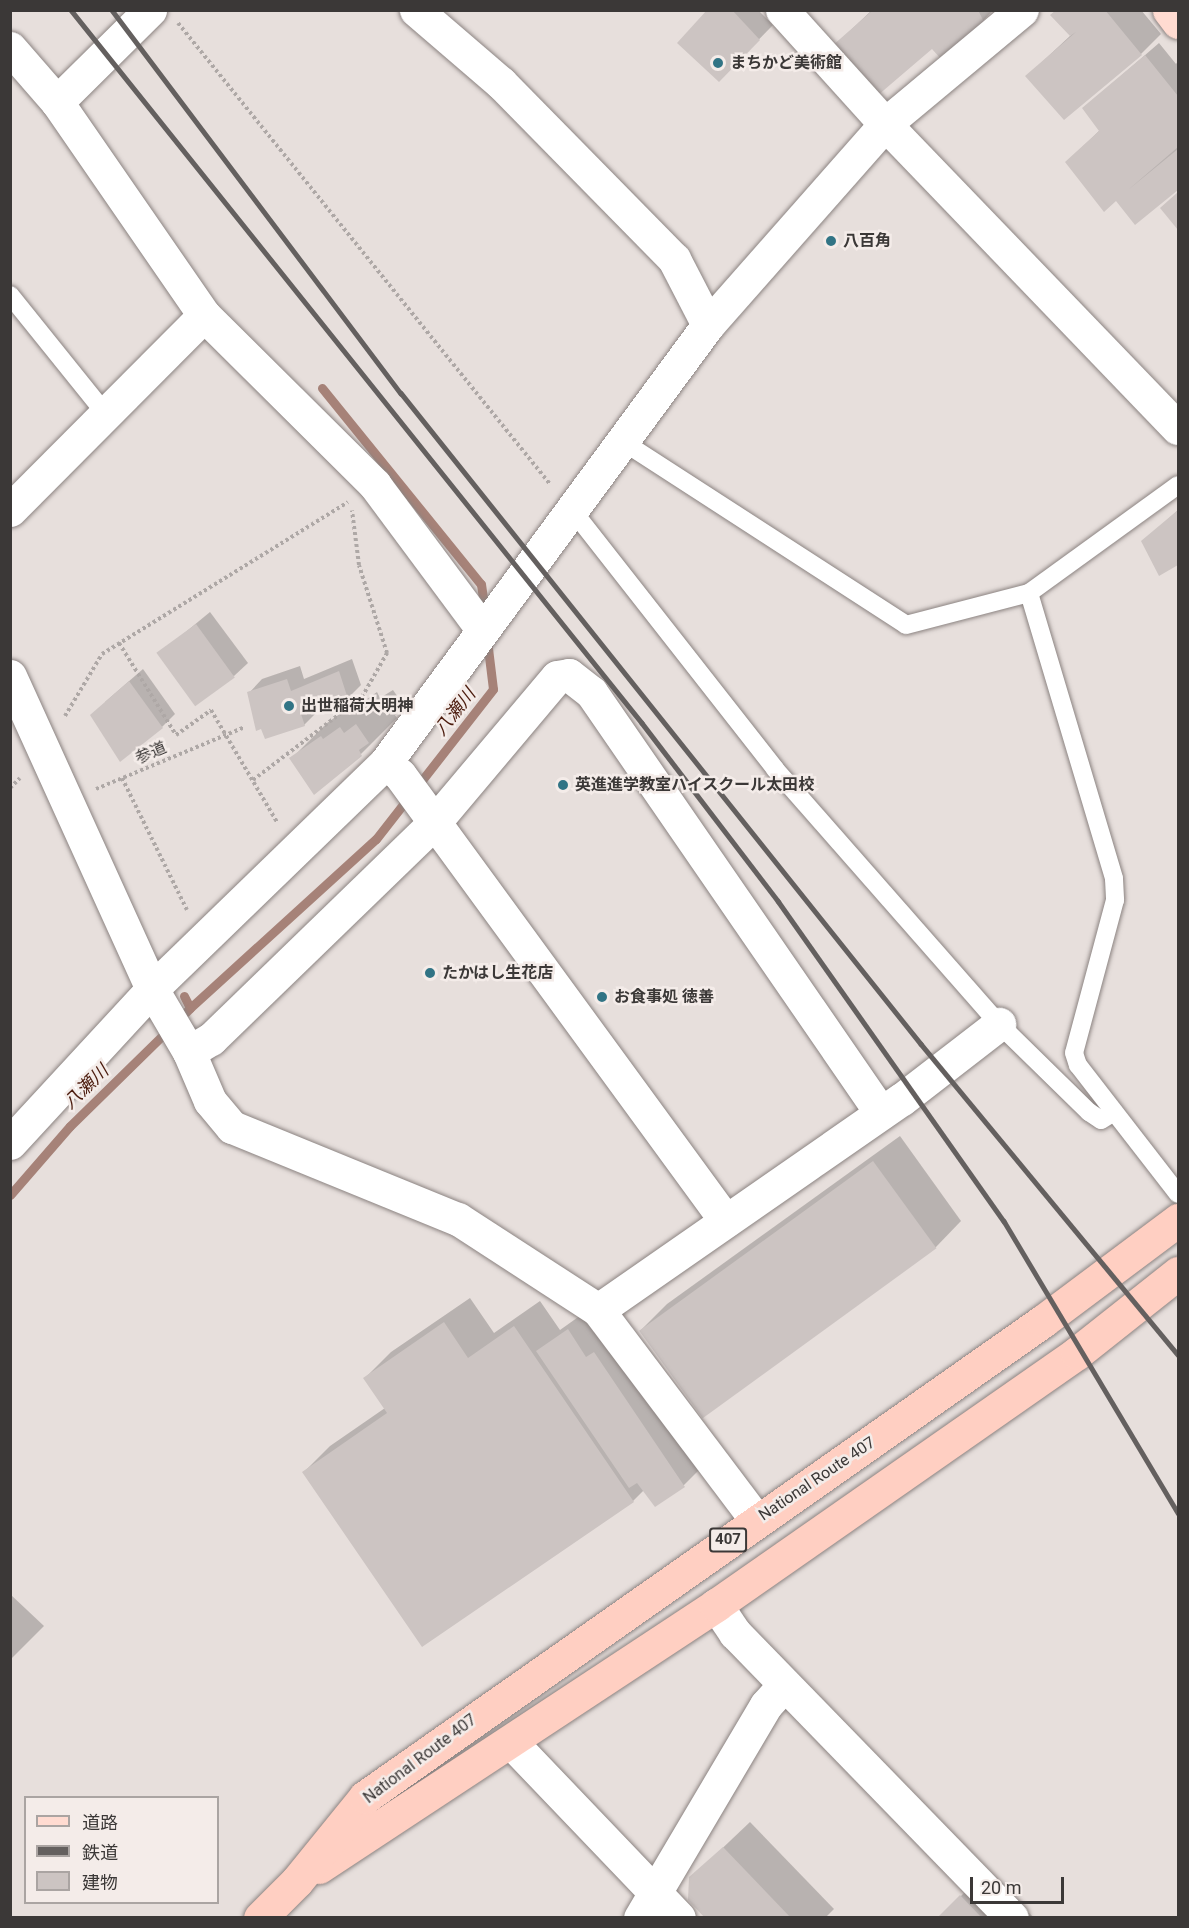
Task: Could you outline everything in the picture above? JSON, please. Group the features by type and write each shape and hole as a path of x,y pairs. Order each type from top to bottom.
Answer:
{"highway":[{"name":"National Route 407","path":"260,1917 297,1881 365,1797 756,1520 1033,1328 1179,1220"},
{"name":"National Route 407","path":"297,1881 716,1605 1077,1353 1179,1273"}],"main road":[{"path":"1169,10 1179,22"}],"street":[{"path":"416,10 501,83 674,259 708,325"},
{"path":"782,10 885,124 1179,428"},
{"path":"10,1143 157,997 202,940 293,851 393,768 563,500 622,441 708,325 885,124 1022,10"},
{"path":"57,102 163,15"},
{"path":"10,48 57,102 204,315 375,485 483,629"},
{"path":"10,510 204,315"},
{"path":"186,1048 211,1039 429,818 557,677 570,675 580,681 881,1113"},
{"path":"10,676 157,997 186,1048 210,1101 232,1127 458,1219 598,1310 756,1520"},
{"path":"393,768 726,1221"},
{"path":"598,1310 881,1113 999,1024"},
{"path":"716,1605 735,1633 784,1685 1012,1917"},
{"path":"648,1905 766,1705 784,1685"},
{"path":"511,1742 648,1905 679,1917"}],"lane":[{"path":"10,295 105,413"},
{"path":"622,441 906,625 1029,593 1179,485"},
{"path":"563,500 775,769 999,1024 1089,1112 1101,1120 1114,1112"},
{"path":"1029,593 1114,879 1115,900 1074,1053 1078,1065 1179,1194"}],"path":[{"path":"163,15 563,500"},
{"path":"45,751 102,654 351,500 359,565 387,653 362,697 253,780"},
{"path":"119,643 176,735 211,710 293,851"},
{"name":"参道","path":"67,801 245,727"},
{"path":"122,778 202,940"}],"building":[{"name":"まちかど美術館","path":"707,10 732,10 760,40 719,82 677,43"},
{"path":"873,10 978,10 984,22 941,59 932,49 877,96 832,46"},
{"path":"1056,10 1105,10 1142,55 1064,120 1025,76 1076,32 1070,36 1050,15"},
{"path":"1145,55 1178,96 1178,147 1128,190 1178,149 1178,190 1135,225 1116,201 1104,212 1065,162 1099,131 1082,108"},
{"path":"1178,192 1178,230 1160,208"},
{"path":"1178,510 1178,565 1159,576 1141,541"},
{"path":"196,624 235,677 195,706 156,653"},
{"name":"出世稲荷大明神","path":"339,671 348,699 300,711 305,726 265,739 261,729 256,731 247,692 287,679 291,691"},
{"path":"129,681 163,728 120,762 90,715"},
{"path":"356,724 369,743 359,750 362,756 314,795 289,758 321,736 323,739 340,727 344,733"},
{"path":"873,1161 936,1248 703,1418 639,1331"},
{"path":"444,1322 468,1358 514,1326 634,1502 422,1647 302,1472 387,1413 363,1378"},
{"path":"568,1329 586,1357 594,1352 685,1487 655,1507 637,1483 629,1488 536,1351"},
{"path":"723,1847 791,1918 705,1918 688,1900 689,1877"},
{"path":"960,1895 982,1918 937,1918"}],"waterway":[{"name":"八瀬川","path":"322,388 481,584 485,614"},
{"name":"八瀬川","path":"190,1008 376,839 493,689 487,640"},
{"name":"八瀬川","path":"184,996 190,1008 186,1012"},
{"name":"八瀬川","path":"10,1195 70,1126 168,1030"}],"railway":[{"path":"71,10 642,723 778,901 1004,1221 1178,1513"},
{"path":"112,10 401,393 921,1044 1178,1355"}],"place":[{"name":"まちかど美術館","path":"718,63"},
{"name":"八百角","path":"831,241"},
{"name":"出世稲荷大明神","path":"289,706"},
{"name":"英進進学教室ハイスクール太田校","path":"563,785"},
{"name":"たかはし生花店","path":"430,973"},
{"name":"お食事処 徳善","path":"602,997"}]}
